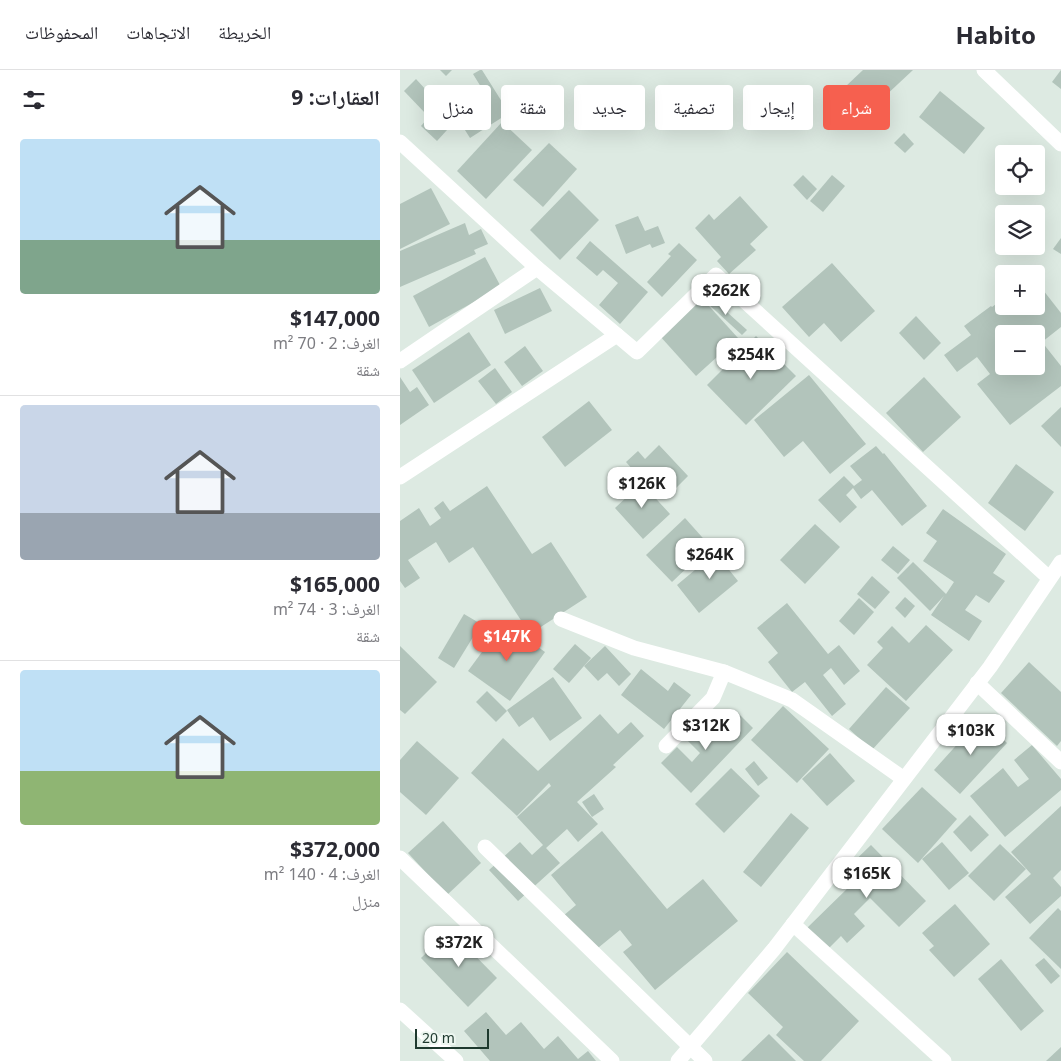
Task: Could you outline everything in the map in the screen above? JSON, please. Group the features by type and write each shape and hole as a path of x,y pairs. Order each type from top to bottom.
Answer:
{"street":[{"path":"984,70 1061,144"},
{"path":"400,142 537,268 637,352 716,275 1050,578"},
{"path":"400,361 537,268"},
{"path":"400,477 617,335"},
{"path":"678,1061 774,949 904,780 990,667 1061,562"},
{"path":"560,619 634,648 724,672 792,700 904,780"},
{"path":"666,746 713,698 724,672"},
{"path":"977,683 1061,762"},
{"path":"485,847 705,1061"},
{"path":"400,858 612,1061"},
{"path":"793,924 944,1061"},
{"path":"400,1010 456,1061"}],"building":[{"path":"440,70 452,70 446,76"},
{"path":"482,70 501,100 501,118 491,125 491,85 480,85 473,74"},
{"path":"863,70 913,70 890,91 890,85 847,85"},
{"path":"1061,70 1061,89 1052,82"},
{"path":"416,79 424,88 424,112 404,91"},
{"path":"940,91 985,128 964,154 919,117"},
{"path":"501,123 501,130 511,130 532,150 486,199 457,171"},
{"path":"425,130 447,130 437,141"},
{"path":"465,130 482,130 470,138"},
{"path":"904,133 914,144 905,153 894,143"},
{"path":"549,143 577,169 543,207 513,180"},
{"path":"803,175 817,189 807,200 793,185"},
{"path":"832,175 845,186 823,212 810,201"},
{"path":"431,188 450,224 400,249 400,204"},
{"path":"569,190 599,220 560,260 530,230"},
{"path":"740,196 768,227 750,244 756,250 729,274 717,261 721,257 695,228 709,214 714,220"},
{"path":"638,216 645,231 658,226 665,243 652,248 650,244 626,254 615,225"},
{"path":"465,223 469,235 481,229 488,244 474,250 476,254 400,287 400,251"},
{"path":"1061,238 1061,254 1053,249"},
{"path":"590,241 648,292 620,324 599,305 618,283 603,270 597,276 576,258"},
{"path":"679,243 697,260 662,297 647,282 671,256 668,254"},
{"path":"485,257 501,287 429,327 413,296"},
{"path":"832,263 875,311 841,342 824,323 809,337 782,307"},
{"path":"540,288 552,311 505,334 494,310"},
{"path":"1045,293 1061,313 1061,327 1045,340 1045,325 995,325 995,375 1045,375 1045,346 1061,366 1061,386 1010,425 977,384 990,374 977,357 957,372 944,355 971,335 964,326 995,305 995,315 1045,315"},
{"path":"700,296 738,338 696,376 659,335"},
{"path":"709,296 747,330 742,335 705,301"},
{"path":"916,316 941,343 924,360 899,333"},
{"path":"469,332 491,365 434,403 412,370"},
{"path":"756,336 796,376 746,425 707,385"},
{"path":"525,346 543,371 522,386 504,362"},
{"path":"495,368 512,392 496,404 478,381"},
{"path":"809,375 866,444 830,474 803,441 784,457 754,420"},
{"path":"400,377 410,392 417,387 429,405 400,425"},
{"path":"924,377 961,417 923,452 886,413"},
{"path":"589,401 612,430 565,467 542,437"},
{"path":"1061,407 1061,447 1041,426"},
{"path":"659,445 688,476 674,490 652,467 640,478 626,462 638,451 645,459"},
{"path":"876,446 884,453 927,506 902,526 872,490 861,499 853,488 846,495 857,507 840,523 818,500 844,476 854,486 862,480 850,466"},
{"path":"1016,464 1054,492 1025,531 988,503"},
{"path":"637,478 670,514 643,539 615,508 631,493 626,488"},
{"path":"487,486 532,554 551,542 587,597 530,634 473,547 449,563 436,542 408,560 420,578 405,588 400,581 400,521 419,508 430,526 441,518 434,508 443,501 450,511"},
{"path":"943,509 1006,554 993,573 1005,581 989,603 976,595 965,610 982,621 969,641 931,615 944,596 930,611 897,578 913,562 946,594 954,582 923,561 937,541 926,533"},
{"path":"685,518 710,546 672,582 646,555"},
{"path":"815,524 840,547 805,584 780,560"},
{"path":"726,544 737,558 726,566 738,581 699,613 677,585"},
{"path":"893,546 910,560 898,574 881,560"},
{"path":"872,576 890,592 875,609 857,594"},
{"path":"905,597 915,606 905,618 895,608"},
{"path":"859,598 874,612 854,635 839,621"},
{"path":"787,603 828,654 839,645 860,671 844,685 831,668 823,675 846,704 832,716 805,682 792,692 768,662 778,653 757,628"},
{"path":"464,614 481,624 454,668 438,658"},
{"path":"504,622 545,652 510,701 468,671"},
{"path":"926,625 953,650 906,701 867,665 883,648 877,642 892,626 909,643"},
{"path":"575,644 591,658 569,683 553,669"},
{"path":"400,646 437,682 405,714 400,710"},
{"path":"605,646 631,674 619,686 607,673 598,681 584,666"},
{"path":"1029,662 1061,692 1061,741 1057,746 1001,693"},
{"path":"641,669 668,691 674,682 691,695 664,729 621,695"},
{"path":"553,677 582,718 550,741 533,717 519,727 507,710"},
{"path":"886,687 910,708 872,750 849,729"},
{"path":"487,691 507,711 496,722 476,702"},
{"path":"783,706 829,749 797,783 751,740"},
{"path":"738,713 753,728 691,793 661,763 677,747 692,762 700,753 687,740 709,718 722,730"},
{"path":"600,714 618,734 631,722 644,736 613,765 616,767 577,802 598,824 578,842 567,829 546,848 560,863 518,901 489,870 520,842 532,855 543,845 517,817 551,786 549,783 517,816 471,773 503,738 538,771"},
{"path":"981,718 1007,743 960,794 934,770"},
{"path":"417,741 459,778 426,815 400,792 400,760"},
{"path":"1032,745 1061,779 1061,790 1005,837 970,796 1003,768 1018,787 1029,779 1014,760"},
{"path":"830,753 855,781 827,806 802,779"},
{"path":"754,761 768,778 758,786 745,769"},
{"path":"731,768 760,796 724,833 695,804"},
{"path":"922,787 957,819 918,863 882,829"},
{"path":"594,794 604,809 592,817 582,802"},
{"path":"1061,806 1061,870 1053,878 1061,887 1061,896 1030,924 1005,897 1031,874 1011,852"},
{"path":"791,813 809,828 761,887 743,872"},
{"path":"970,815 989,835 971,852 953,832"},
{"path":"443,821 481,863 447,895 408,853"},
{"path":"602,831 667,909 703,879 738,921 655,990 623,952 632,945 620,930 593,952 563,916 576,905 551,875"},
{"path":"942,842 969,873 949,890 922,859"},
{"path":"1000,844 1026,869 994,901 968,876"},
{"path":"871,845 926,901 899,927 870,898 854,914 865,926 847,943 841,936 828,949 807,928 852,884 842,873"},
{"path":"955,904 990,944 954,977 929,950 934,946 922,933"},
{"path":"1058,908 1061,911 1061,969 1029,938"},
{"path":"450,930 497,978 468,1007 421,958"},
{"path":"787,952 859,1021 821,1061 804,1061 776,1035 783,1027 748,993"},
{"path":"1044,958 1060,976 1051,984 1035,965"},
{"path":"1001,959 1044,1011 1021,1031 978,979"},
{"path":"486,1012 506,1035 521,1022 544,1049 558,1036 578,1059 588,1051 596,1061 490,1061 464,1031"},
{"path":"769,1034 796,1061 741,1061"},
{"path":"1061,1047 1061,1061 1046,1061"}]}
